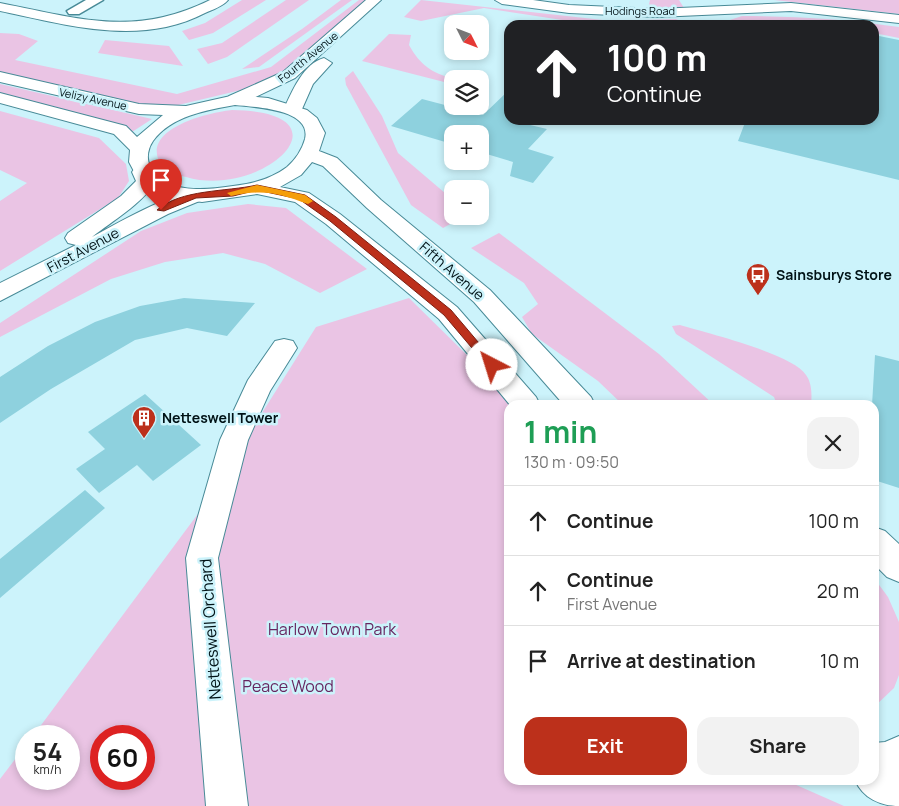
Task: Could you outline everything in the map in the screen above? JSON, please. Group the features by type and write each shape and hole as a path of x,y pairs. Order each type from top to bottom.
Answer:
{"street":[{"path":"74,11 96,0"},
{"path":"0,7 90,26 121,28 154,26 184,19 222,0"},
{"name":"Fourth Avenue","path":"234,100 289,75 374,0"},
{"name":"Fourth Avenue","path":"293,109 306,80 390,0"},
{"name":"Hodings Road","path":"502,0 578,9 657,13 729,8 818,9 899,20"},
{"name":"Velizy Avenue","path":"0,77 139,109 188,111"},
{"name":"Velizy Avenue","path":"0,98 120,130 139,149"},
{"path":"234,100 272,103 293,109 309,120 315,129 316,142 310,154 296,170 257,188 233,193 195,196 159,185 142,172 136,161 139,149 146,136 160,124 188,111 234,100"},
{"name":"Fifth Avenue","path":"310,154 330,162 374,204 482,296 576,400"},
{"name":"First Avenue","path":"0,293 128,200 146,182 142,172"},
{"path":"257,188 302,197 333,219 448,313 522,400"},
{"name":"First Avenue","path":"0,293 161,210 195,196"},
{"name":"Netteswell Orchard","path":"227,806 202,558 234,440 258,387 284,348"},
{"path":"879,547 899,566"},
{"path":"879,762 892,760 899,756"},
{"path":"879,780 899,792"}],"green space":[{"path":"242,0 266,0 213,33 189,40 182,31 205,23"},
{"path":"286,0 309,0 227,57 208,64 197,49 222,43"},
{"path":"341,0 352,0 259,67 242,69 302,29"},
{"path":"359,0 368,0 290,69 254,87 174,106 148,108 0,72 0,33 19,34 38,41 15,60 177,94 271,67"},
{"path":"421,0 603,20 562,20 484,8 421,21 404,17"},
{"path":"650,0 679,0 684,8 647,12"},
{"path":"774,0 899,0 899,14"},
{"path":"742,16 840,20 730,20"},
{"path":"676,19 678,20 644,20"},
{"path":"879,24 899,27 899,38 879,34"},
{"path":"389,34 411,35 409,45 418,58 427,67 444,76 444,82 362,61"},
{"path":"105,40 169,46 183,66 98,53"},
{"path":"353,71 382,116 398,153 444,192 444,225 448,225 443,228 411,205 346,85 345,78"},
{"path":"0,84 152,119 132,132 125,126 0,93"},
{"path":"232,110 269,114 288,125 292,138 284,153 267,166 243,177 215,181 186,177 162,166 157,151 160,140 169,131 195,118"},
{"path":"0,111 99,138 126,164 129,181 118,198 0,271 0,201 27,183 0,170"},
{"path":"248,204 286,208 367,269 320,293 265,264 223,253 165,262 111,279 0,337 0,323 141,231 187,213"},
{"path":"499,233 659,354 709,400 618,400 598,381 532,334 522,317 538,304 524,283 471,248"},
{"name":"Harlow Town Park","path":"409,298 513,400 504,400 504,785 796,785 844,806 0,806 0,779 15,759 15,790 80,790 80,725 41,725 203,507 316,327"},
{"path":"680,325 728,339 785,359 798,367 806,375 810,385 811,400 775,400 774,397 676,334 672,326"},
{"path":"879,585 888,597 899,622 899,675 894,688 879,702"}],"building":[{"path":"879,36 899,40 899,180 738,141 744,125 879,125"},
{"path":"504,95 504,125 530,125 547,129 528,149 554,157 533,183 510,176 513,162 489,155 489,125 444,125 444,142 391,126 422,99 444,105 444,115 489,115 489,109"},
{"path":"184,298 255,303 227,336 187,328 135,340 51,389 0,423 0,377 48,346 95,322 140,306"},
{"path":"875,355 899,361 899,488 879,482 879,400 872,400"},
{"name":"Netteswell Tower","path":"145,394 201,445 153,481 137,465 99,493 76,469 105,449 88,432"},
{"path":"85,490 105,508 0,598 0,559"}],"slow traffic":[{"path":"231,193 257,188 302,197 308,201"}],"place":[{"name":"Sainsburys Store","path":"758,296"},
{"name":"Netteswell Tower","path":"144,439"}],"route":[{"path":"161,210 195,196 233,193 257,188 302,197 333,219 448,313 492,365"}],"park label":[{"name":"Peace Wood","path":"288,686"}]}
